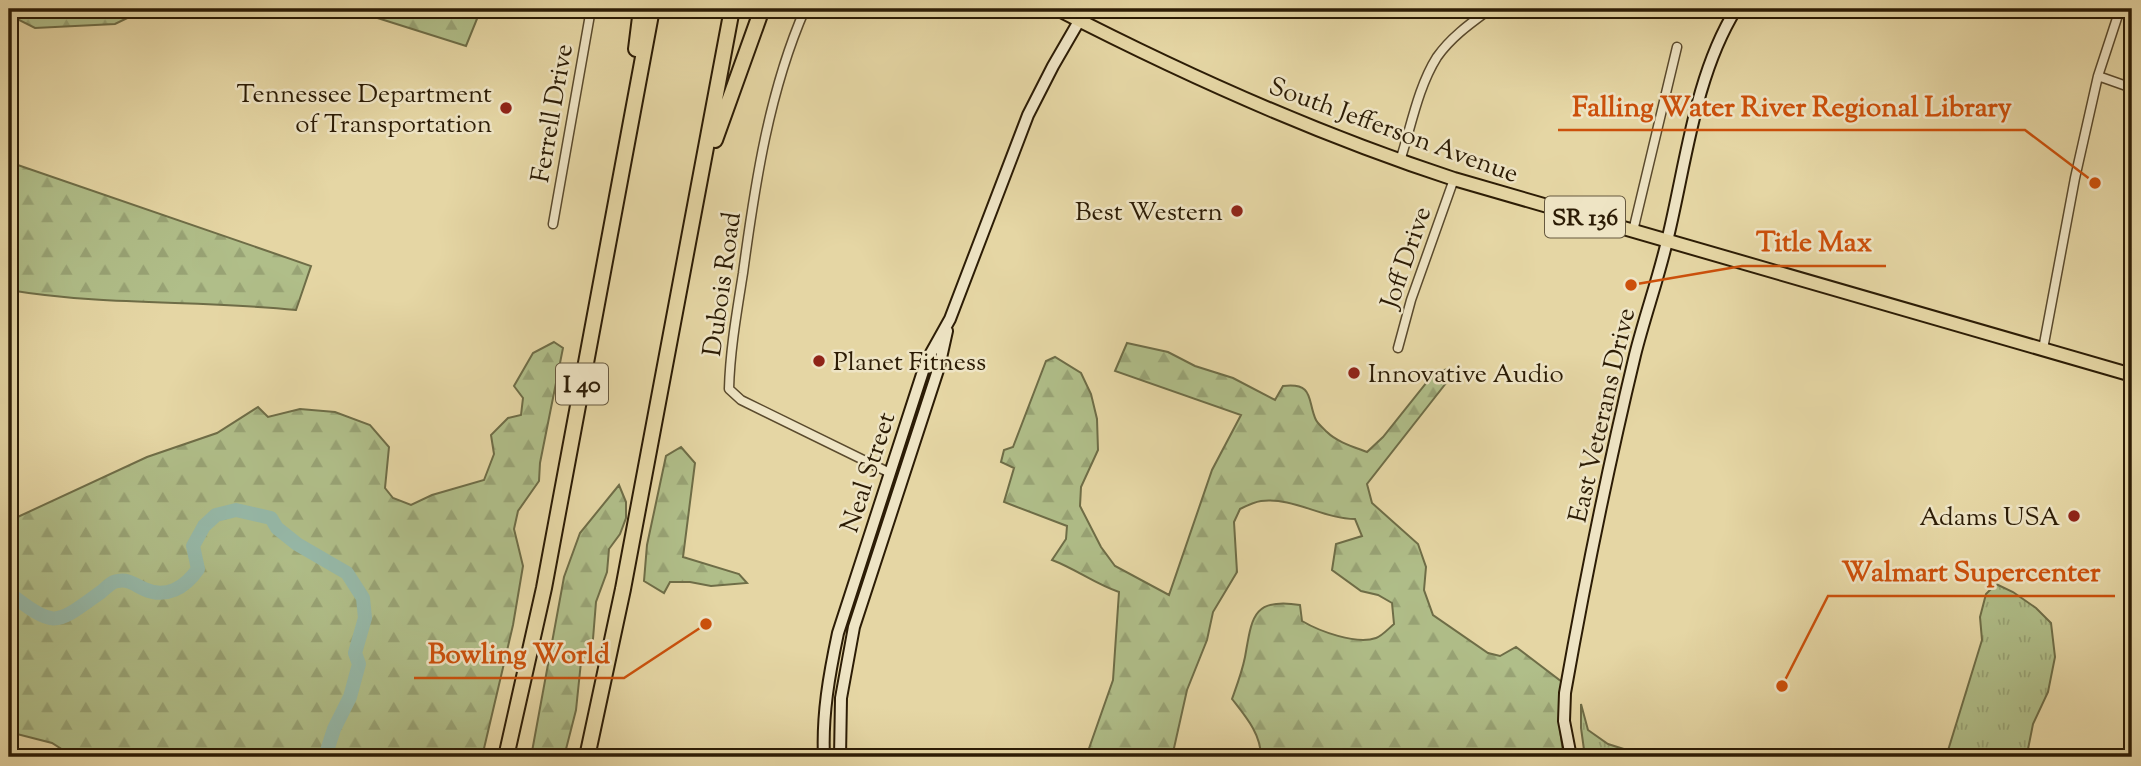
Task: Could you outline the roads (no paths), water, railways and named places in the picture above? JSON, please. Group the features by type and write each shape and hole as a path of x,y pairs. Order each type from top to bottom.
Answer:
{"highway":[{"path":"624,159 641,9"},
{"name":"I 40","path":"506,757 544,588 653,9"},
{"path":"587,757 623,589 732,9"},
{"path":"696,202 725,108 762,9"}],"main road":[{"name":"South Jefferson Avenue","path":"1057,9 1254,104 1400,161 1454,179 2132,375"},
{"name":"Neal Street","path":"824,757 826,693 838,633 926,362 950,319 1028,116 1086,9"},
{"name":"East Veterans Drive","path":"1571,757 1564,721 1564,693 1617,433 1668,240 1703,89 1721,36 1736,9"},
{"path":"840,757 841,698 853,626 939,367 950,319"}],"street":[{"name":"Ferrell Drive","path":"554,224 591,9"},
{"name":"Dubois Road","path":"805,9 778,82 765,139 732,345 729,389 741,400 890,473"},
{"path":"1400,161 1425,83 1437,58 1454,37 1490,9"},
{"path":"2043,349 2075,178 2098,76 2120,9"},
{"path":"1633,231 1677,47"},
{"path":"2098,76 2132,88"},
{"name":"Joff Drive","path":"1398,348 1411,300 1454,179"}],"waterway":[{"path":"9,593 37,613 55,618 74,611 116,581 129,582 152,592 174,590 187,582 198,569 193,546 204,526 216,515 236,510 271,518 277,528 297,544 347,573 363,598 365,618 355,653 359,664 350,697 334,729 325,757"}],"place":[{"name":"Tennessee Department of Transportation","path":"506,108"},
{"name":"Falling Water River Regional Library","path":"2095,183"},
{"name":"Best Western","path":"1237,211"},
{"name":"Title Max","path":"1631,285"},
{"name":"Planet Fitness","path":"819,361"},
{"name":"Innovative Audio","path":"1354,373"},
{"name":"Adams USA","path":"2074,516"},
{"name":"Bowling World","path":"706,624"},
{"name":"Walmart Supercenter","path":"1782,686"}]}
